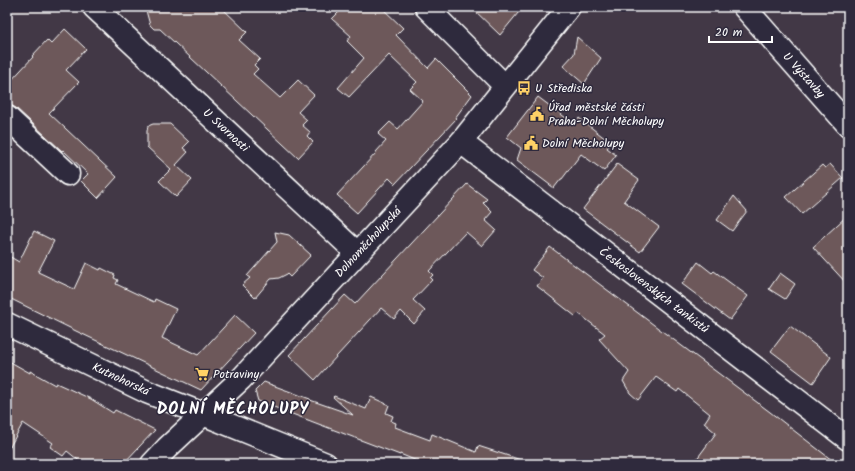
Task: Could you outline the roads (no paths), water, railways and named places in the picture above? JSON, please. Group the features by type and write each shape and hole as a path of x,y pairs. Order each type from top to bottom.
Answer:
{"street":[{"name":"U Svornosti","path":"94,7 357,254"},
{"path":"426,7 505,86"},
{"name":"Dolnoměcholupská","path":"152,464 240,379 461,142 569,7"},
{"name":"U Výstavby","path":"744,7 848,125"},
{"path":"7,117 68,174"},
{"name":"Československých tankistů","path":"461,142 848,439"},
{"name":"Kutnohorská","path":"7,324 147,392 326,464"}],"place":[{"name":"U Střediska","path":"524,88"},
{"name":"Úřad městské části Praha-Dolní Měcholupy","path":"537,114"},
{"name":"Dolní Měcholupy","path":"531,143"},
{"name":"Potraviny","path":"202,374"}],"district":[{"name":"DOLNÍ MĚCHOLUPY","path":"233,408"}]}
